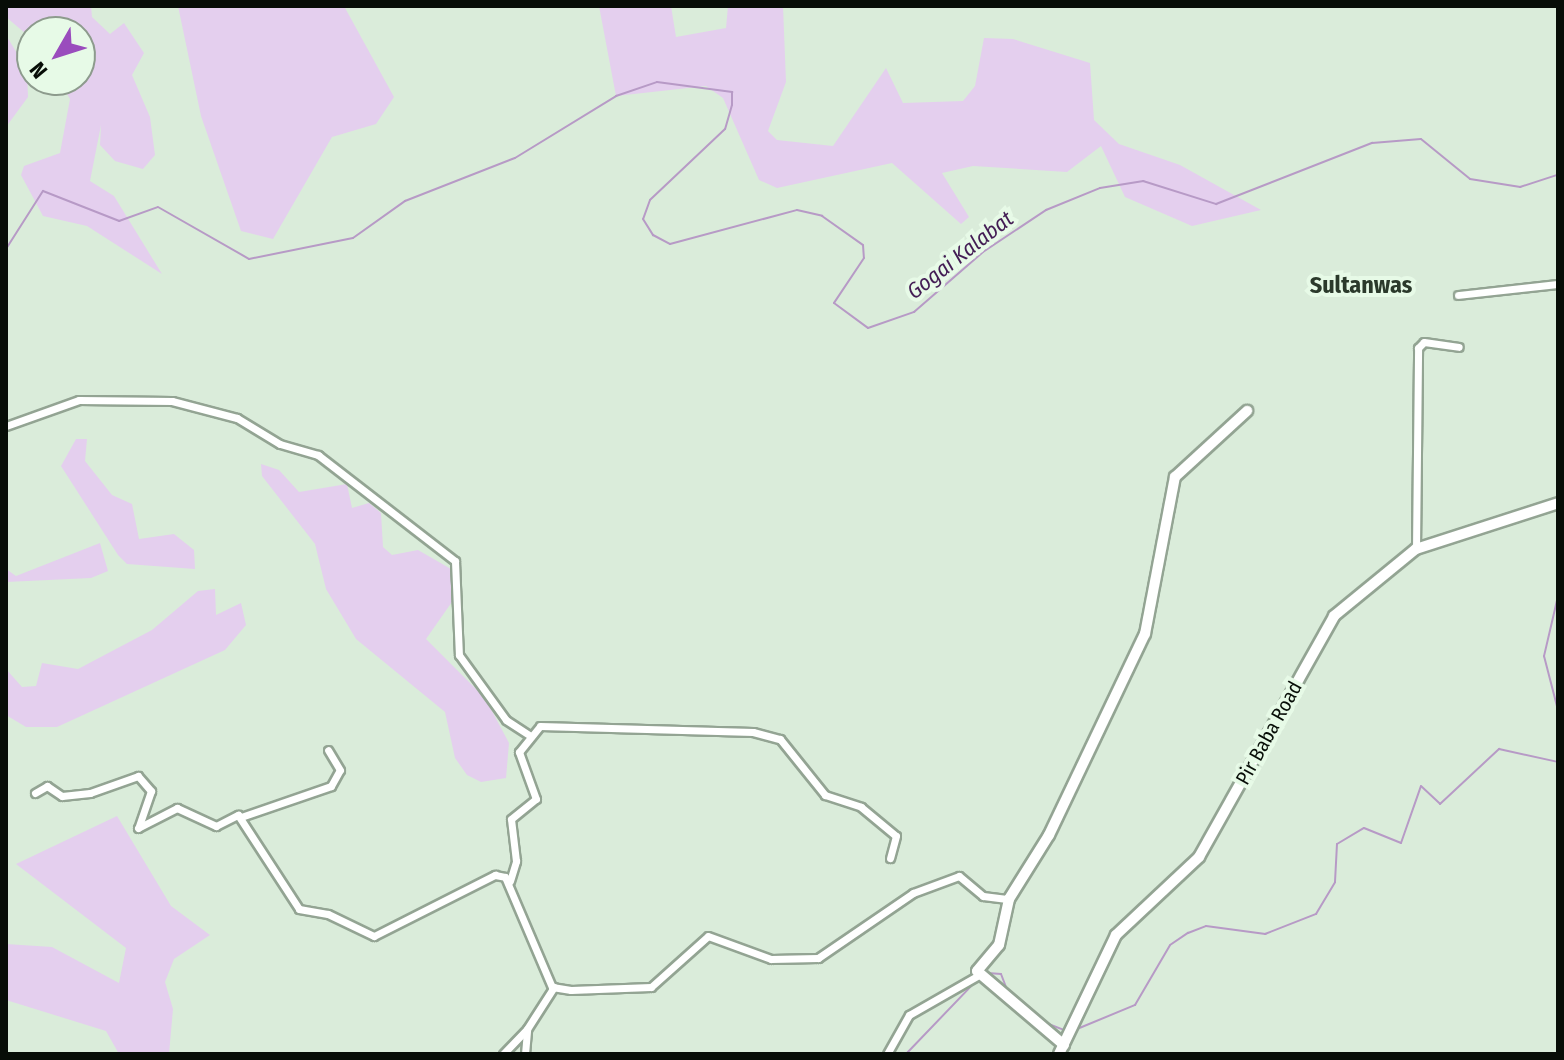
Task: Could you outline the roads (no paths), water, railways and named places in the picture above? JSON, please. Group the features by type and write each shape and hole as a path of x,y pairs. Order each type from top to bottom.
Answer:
{"main road":[{"path":"1061,1049 977,976 999,945 1009,899 1049,835 1145,634 1175,477 1247,411"},
{"name":"Pir Baba Road","path":"1061,1049 1116,935 1199,857 1334,616 1416,549 1558,503"}],"street":[{"path":"1458,295 1558,284"},
{"path":"1416,549 1418,348 1424,342 1459,347"},
{"path":"6,426 79,400 172,401 237,418 280,444 318,455 455,561 459,655 500,712 531,736"},
{"path":"554,987 510,881 516,861 511,819 536,799 534,781 517,763 540,726 753,732 780,739 825,795 861,807 896,836 890,858"},
{"path":"35,793 47,786 62,796 90,793 138,776 151,791 138,828 177,808 216,826 331,786 340,770 328,750"},
{"path":"241,817 299,909 328,914 374,936 495,875 510,881"},
{"path":"554,987 651,987 708,936 771,959 818,958 913,893 959,876 983,896 1009,899"},
{"path":"887,1053 909,1015 977,976"},
{"path":"503,1054 527,1029 554,987"},
{"path":"525,1054 527,1029"}],"waterway":[{"name":"Gogai Kalabat","path":"6,249 43,191 119,221 158,207 249,259 353,238 405,201 515,158 616,96 657,82 732,92 732,105 725,129 650,200 643,219 653,235 670,244 797,210 822,216 863,245 864,258 834,303 868,328 914,312 983,252 1046,210 1100,188 1143,181 1216,204 1372,143 1421,139 1470,179 1520,187 1558,175"},
{"path":"1558,596 1544,656 1558,710"},
{"path":"1077,1029 1135,1005 1170,945 1188,933 1206,926 1265,934 1316,914 1335,882 1337,844 1364,828 1401,843 1421,786 1440,804 1499,749 1558,762"},
{"path":"988,973 1001,974 1008,992"},
{"path":"906,1054 976,981"},
{"path":"1046,1023 1064,1030"}],"district":[{"name":"Sultanwas","path":"1361,286"}]}
